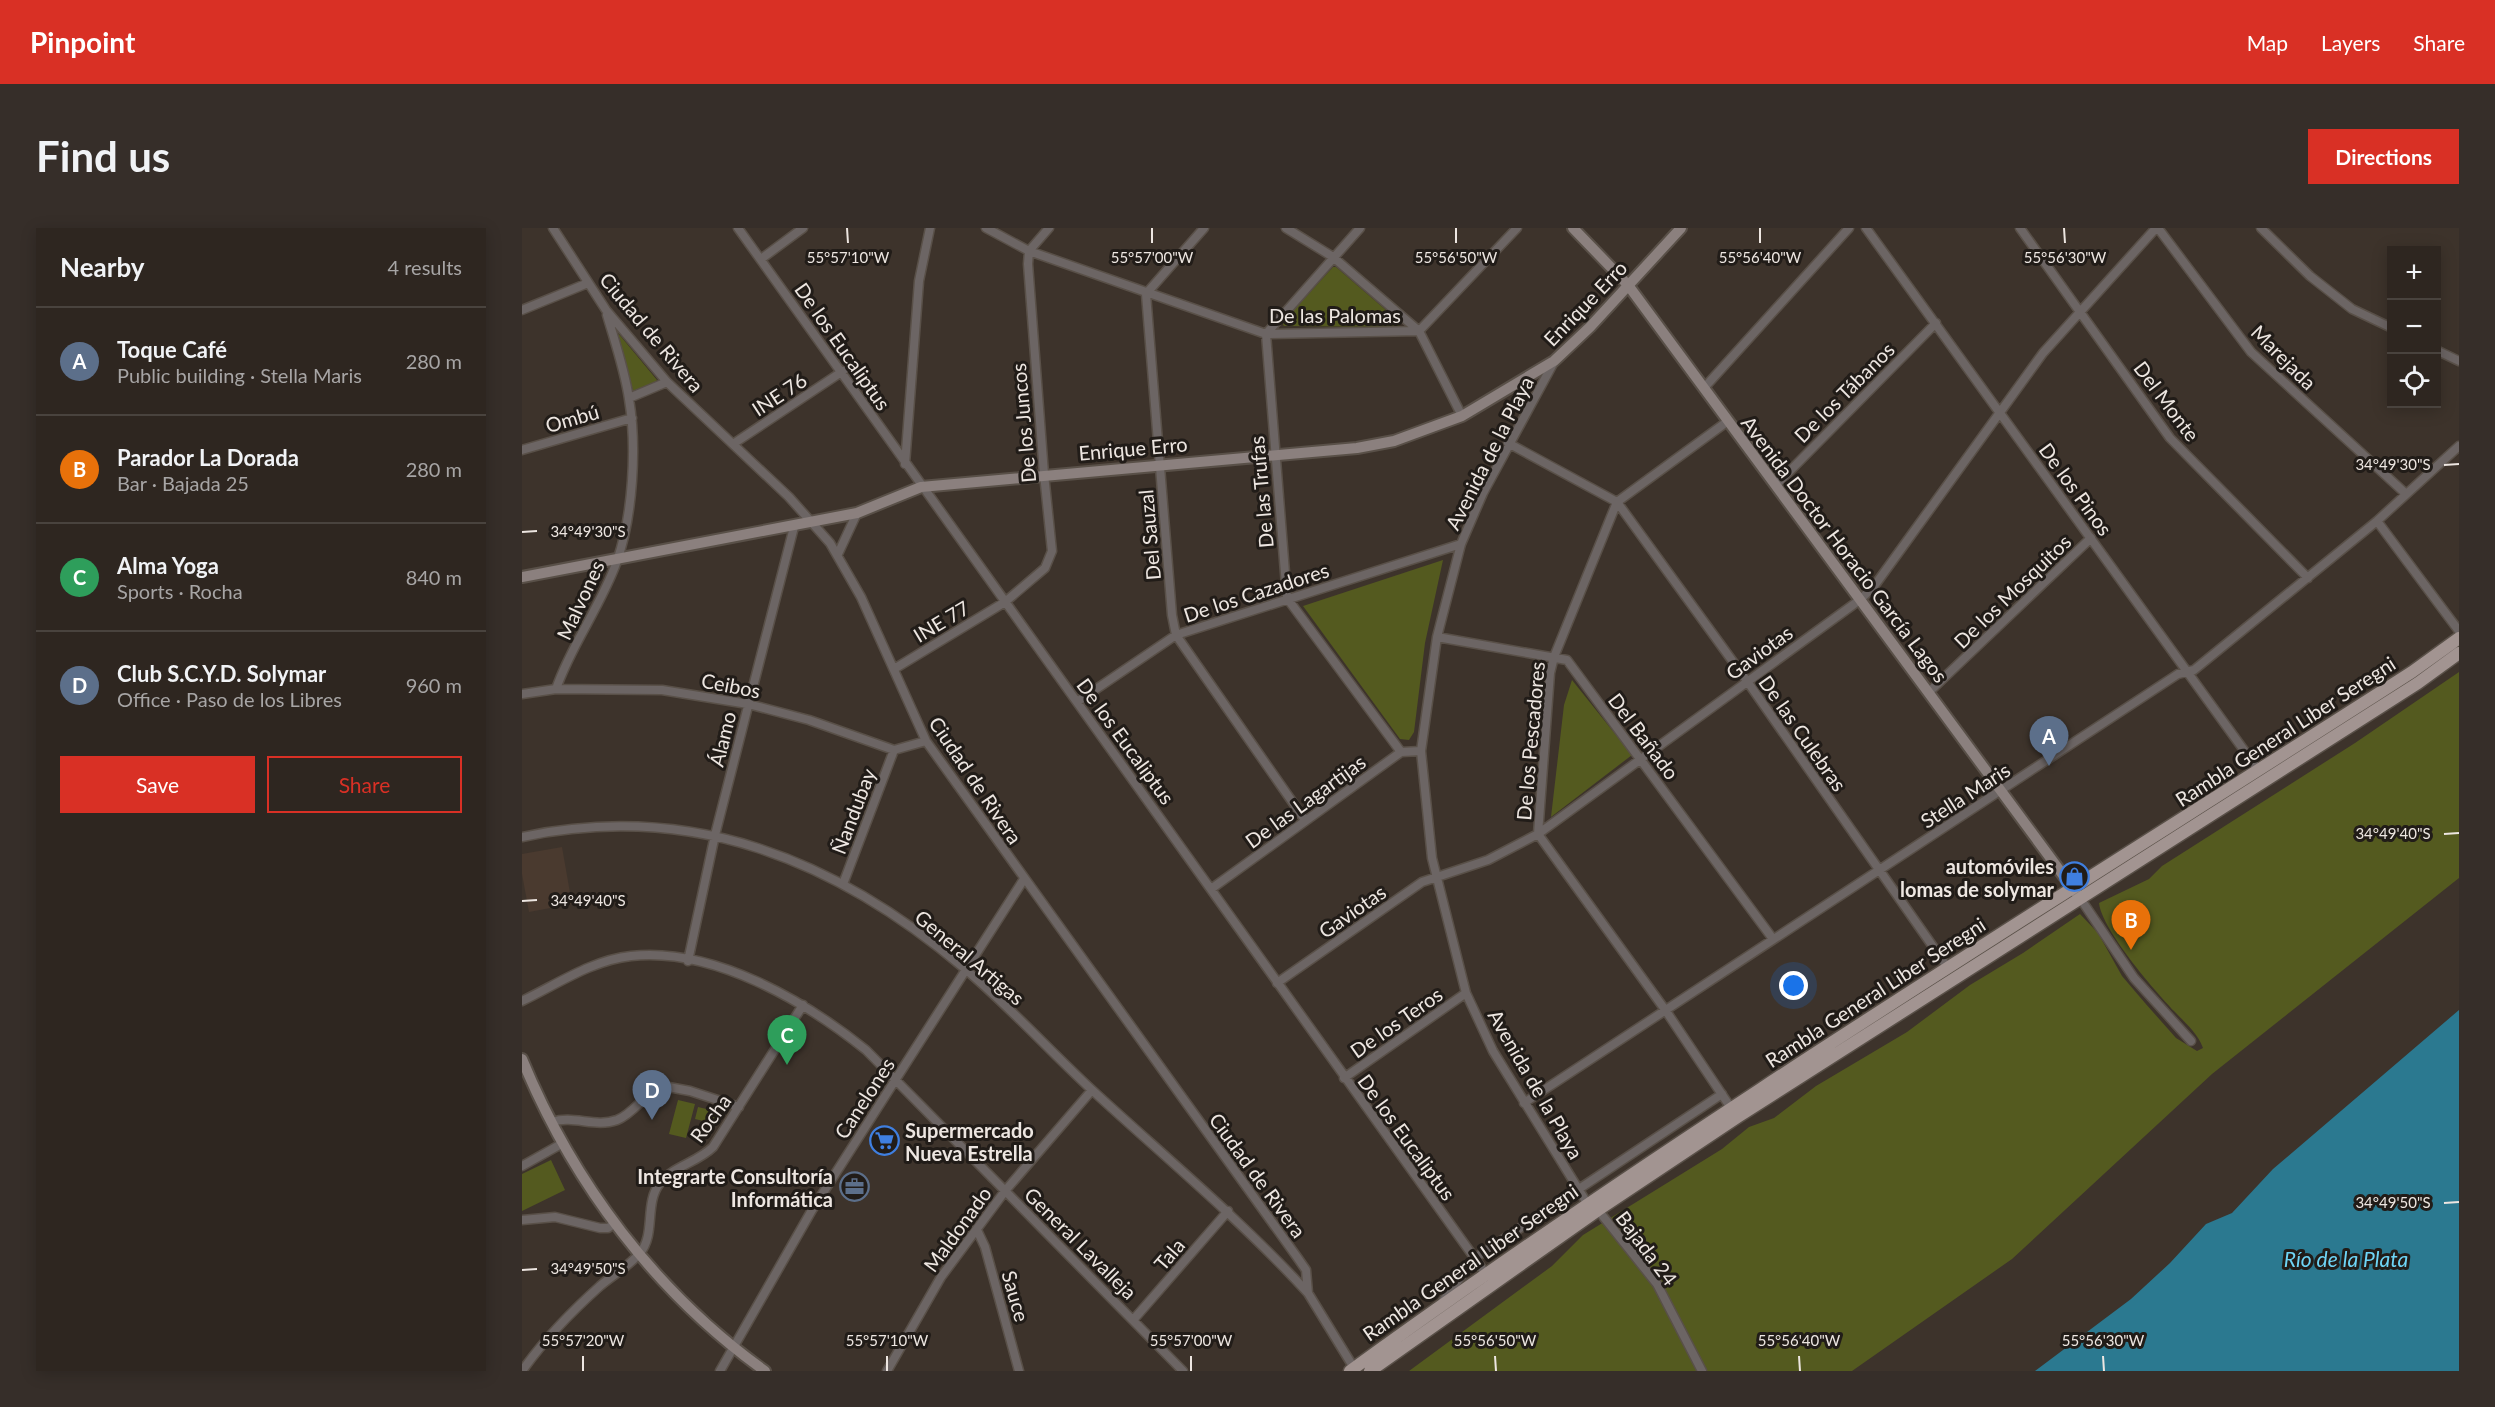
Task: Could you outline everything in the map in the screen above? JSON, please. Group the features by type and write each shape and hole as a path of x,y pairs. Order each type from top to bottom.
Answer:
{"main road":[{"name":"Rambla General Liber Seregni","path":"1352,1369 1486,1274 2077,893 2412,672 2459,638"},
{"name":"Rambla General Liber Seregni","path":"1370,1371 1593,1206 1731,1108 1948,968 2077,893 2409,689 2459,653"}],"street":[{"name":"Ciudad de Rivera","path":"553,228 606,310 667,382 814,523 838,554 861,597 926,741 1297,1257 1305,1270 1308,1293 1352,1369"},
{"name":"De los Eucaliptus","path":"738,228 843,371 905,465 1486,1274"},
{"path":"761,259 803,228"},
{"path":"905,465 920,281 930,228"},
{"name":"De las Palomas","path":"986,228 1029,251 1146,294 1266,334 1419,331 1517,228"},
{"path":"1029,251 1049,228"},
{"path":"1146,294 1204,228"},
{"path":"1286,228 1333,257 1419,331 1462,416"},
{"path":"1266,334 1360,228"},
{"name":"Avenida Doctor Horacio García Lagos","path":"1573,228 1628,285 2077,893"},
{"name":"Enrique Erro","path":"522,577 814,523 857,513 921,487 1044,474 1357,448 1394,441 1462,416 1554,361 1681,228"},
{"path":"1704,388 1849,228"},
{"name":"De los Pinos","path":"1866,228 2259,771"},
{"name":"Del Monte","path":"2020,228 2170,438 2308,578"},
{"name":"Gaviotas","path":"1277,983 1422,882 1488,860 1538,834 1861,599 1875,585 2043,353 2157,228"},
{"name":"Marejada","path":"2157,228 2251,352 2405,494"},
{"path":"2261,228 2310,276 2352,309 2387,326"},
{"name":"De los Juncos","path":"1005,602 1046,568 1052,551 1044,474 1028,264 1029,251"},
{"path":"522,310 588,283"},
{"name":"Del Sauzal","path":"1146,294 1159,464 1176,635 1305,820"},
{"name":"Malvones","path":"556,689 617,560 631,482 634,444 632,418 606,310"},
{"name":"De los Tábanos","path":"1776,485 1936,323"},
{"name":"De las Trufas","path":"1266,334 1287,598"},
{"path":"2441,352 2459,361"},
{"name":"Avenida de la Playa","path":"1554,361 1508,443 1461,544 1437,637 1421,751 1435,876 1466,993 1493,1051 1524,1103 1578,1189 1593,1206"},
{"name":"INE 76","path":"733,444 843,371"},
{"path":"629,398 667,382"},
{"name":"Ombú","path":"522,450 632,418"},
{"path":"1617,502 1728,421"},
{"name":"De las Culebras","path":"1508,443 1617,502 1747,681 1948,968"},
{"name":"Stella Maris","path":"1524,1103 2003,791 2178,674 2194,670 2377,521 2459,446"},
{"name":"De los Pescadores","path":"1617,502 1554,657 1550,673 1538,834 1666,1011 1731,1108"},
{"path":"838,554 857,513"},
{"path":"2377,521 2459,631"},
{"name":"Álamo","path":"688,961 715,835 794,527"},
{"name":"De los Mosquitos","path":"1929,692 2091,538"},
{"name":"De los Cazadores","path":"1077,702 1176,635 1461,544"},
{"path":"1287,598 1401,752 1421,751"},
{"name":"INE 77","path":"894,669 1005,602"},
{"name":"Del Bañado","path":"1437,637 1567,660 1773,939"},
{"name":"Ceibos","path":"522,694 556,689 662,690 748,704 809,720 894,750"},
{"path":"894,750 926,741"},
{"name":"Ñandubay","path":"843,884 894,750"},
{"name":"De las Lagartijas","path":"1211,889 1401,752"},
{"name":"General Artigas","path":"522,837 573,827 664,827 715,835 816,870 843,884 928,939 966,969 1092,1090 1228,1211 1308,1293"},
{"name":"Canelones","path":"720,1371 812,1210 1024,879"},
{"path":"2077,893 2134,978 2191,1041"},
{"name":"General Lavalleja","path":"522,1001 597,964 630,956 670,957 749,978 803,1005 832,1022 866,1050 1184,1371"},
{"name":"De los Teros","path":"1344,1078 1466,993"},
{"name":"Rocha","path":"639,1254 648,1235 653,1198 659,1183 702,1158 713,1147 803,1005"},
{"path":"522,1059 563,1143 614,1224 639,1254 732,1347 765,1371"},
{"path":"552,1122 570,1119 602,1123 618,1119 663,1086 690,1091 739,1107"},
{"name":"Maldonado","path":"886,1371 941,1277 1005,1191 1092,1090"},
{"path":"1437,1309 1475,1258 1722,1094"},
{"path":"522,1166 563,1143"},
{"name":"Bajada 24","path":"1593,1206 1657,1284 1702,1371"},
{"name":"Tala","path":"1134,1319 1228,1211"},
{"path":"522,1220 543,1216 600,1228 608,1228 614,1224"},
{"name":"Sauce","path":"977,1230 985,1247 1019,1371"},
{"path":"522,1371 564,1321 600,1286 639,1254"}],"shaded area":[{"path":"562,847 572,904 529,912 522,874 522,854"}],"green space":[{"path":"1333,267 1336,267 1401,323 1398,327 1284,326 1282,323"},
{"path":"618,333 657,380 655,383 633,391"},
{"path":"1443,560 1425,643 1414,732 1409,740 1400,739 1303,606"},
{"path":"2459,672 2459,878 2212,1074 2012,1259 1852,1371 1409,1371 1552,1266 1583,1235 1722,1149 1749,1127 1774,1118 1816,1086 1907,1032 1970,985 2023,953 2080,914 2098,933 2122,976 2176,1038 2197,1051 2203,1048 2194,1032 2154,989 2119,944 2102,915 2099,903 2149,879 2162,866 2355,743"},
{"path":"1572,680 1632,755 1551,817 1564,705"},
{"path":"678,1100 695,1104 686,1138 669,1134"},
{"path":"698,1107 719,1112 716,1124 695,1119"},
{"path":"551,1160 565,1190 522,1211 522,1174"}],"water":[{"name":"Río de la Plata","path":"2459,1010 2459,1371 2035,1371 2131,1299 2170,1263 2206,1224 2232,1213 2273,1169"}],"place":[{"name":"Toque Café","path":"2049,766"},
{"name":"automóviles lomas de solymar","path":"2075,877"},
{"name":"Parador La Dorada","path":"2131,950"},
{"name":"Alma Yoga","path":"787,1065"},
{"name":"Club S.C.Y.D. Solymar","path":"652,1120"},
{"name":"Supermercado Nueva Estrella","path":"884,1141"},
{"name":"Integrarte Consultoría Informática","path":"854,1187"}]}
